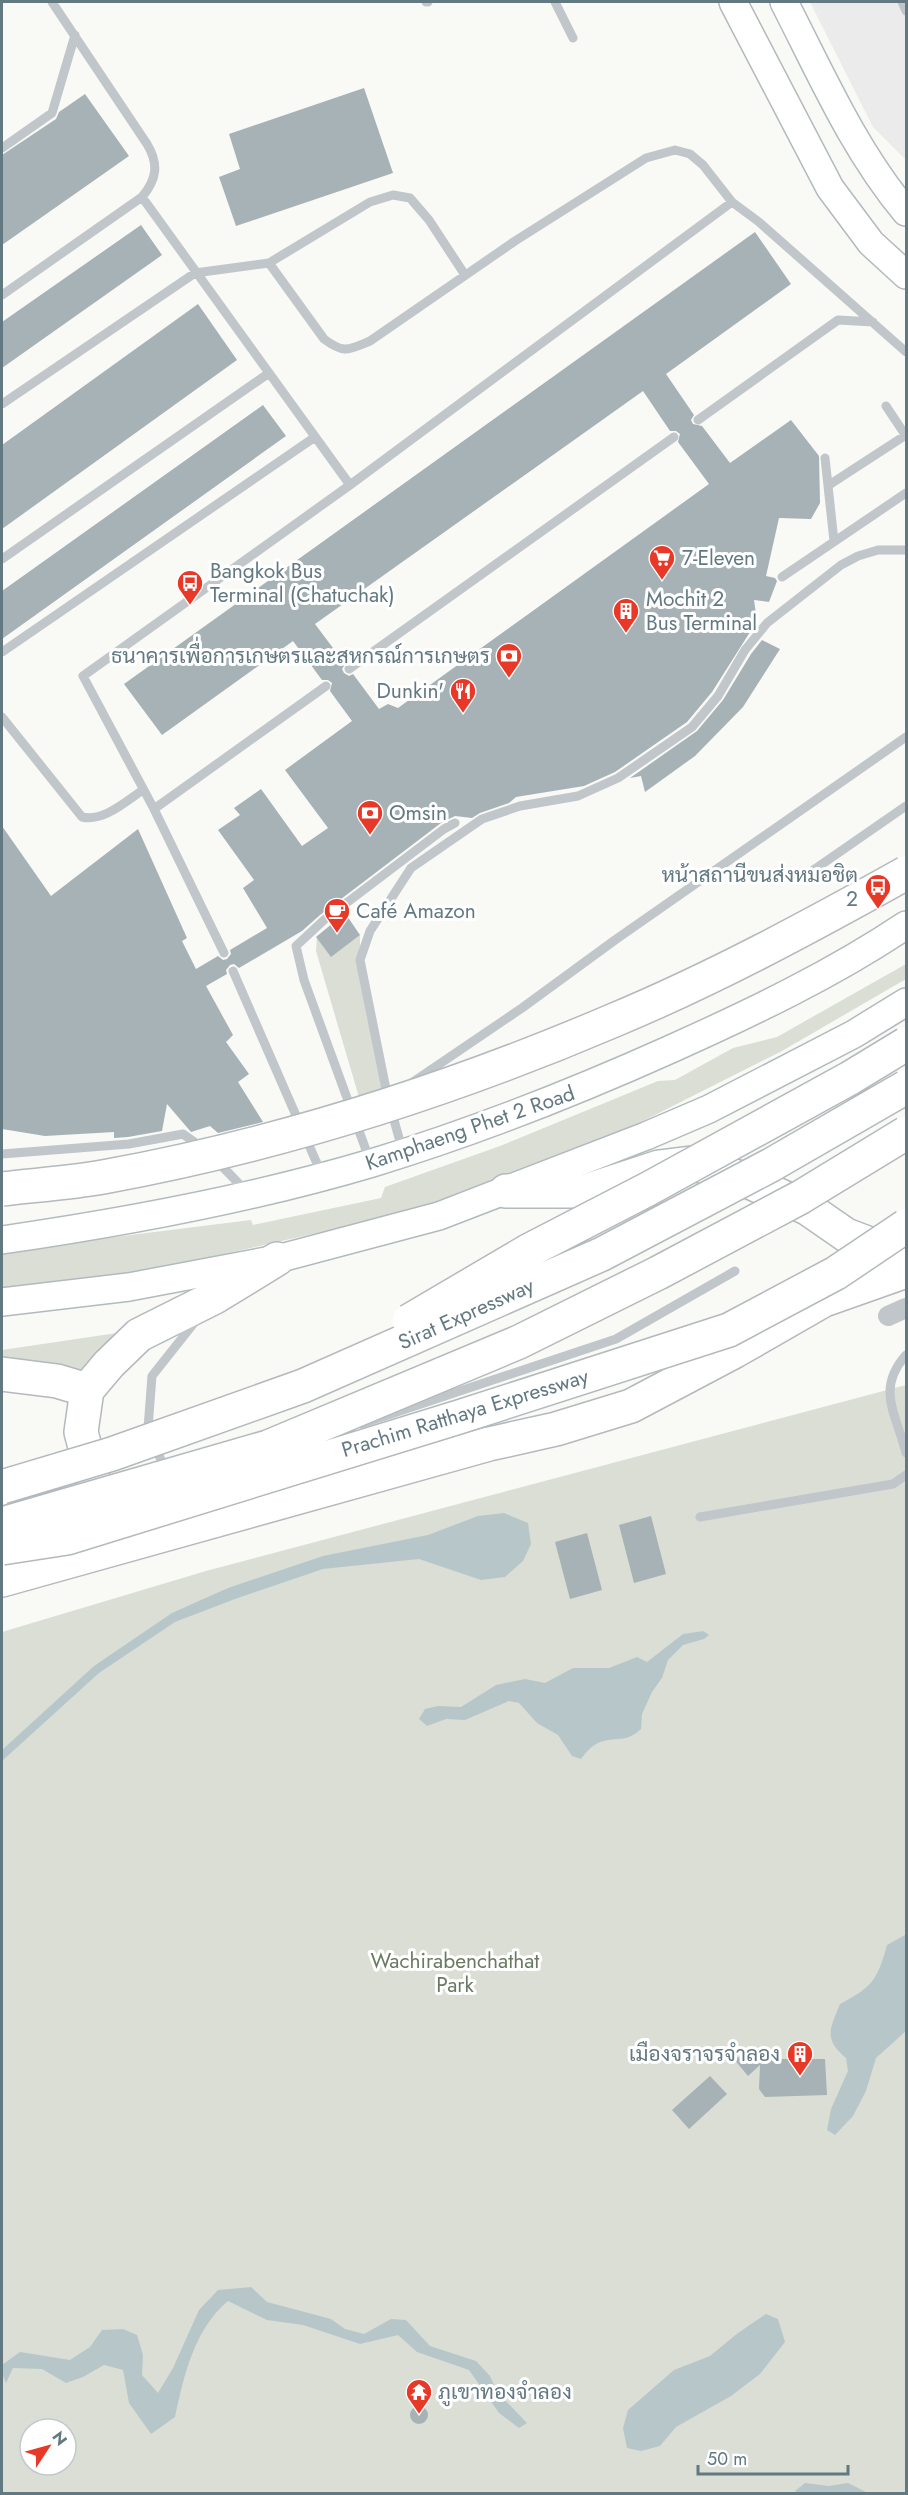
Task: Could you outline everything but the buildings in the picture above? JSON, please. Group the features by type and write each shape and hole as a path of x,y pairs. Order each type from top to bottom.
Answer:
{"highway":[{"path":"2,1189 101,1177 230,1150 326,1124 424,1093 503,1065 614,1021 721,970 906,873"},
{"path":"303,1386 528,1251 648,1190 850,1078 906,1044"},
{"name":"Sirat Expressway","path":"2,1487 112,1454 303,1386 602,1254 771,1165 906,1087"},
{"path":"2,1524 268,1447 519,1342 658,1273 791,1202 906,1133"},
{"path":"506,1191 585,1191 659,1167 691,1163 741,1178 788,1199 807,1208 846,1235 886,1250 906,1253"},
{"name":"Prachim Ratthaya Expressway","path":"2,1548 67,1538 459,1417 729,1330 836,1273 906,1226"},
{"path":"121,1545 104,1522 81,1432 87,1390 109,1364 139,1335 215,1297 277,1259"},
{"path":"2,1580 121,1545 176,1521 556,1429 631,1406 735,1351 824,1300 906,1271"},
{"path":"2,1374 57,1380 87,1390"}],"main road":[{"path":"734,2 830,188 871,243 906,276"},
{"path":"784,2 858,146 881,182 906,213"},
{"name":"Kamphaeng Phet 2 Road","path":"2,1240 118,1222 250,1195 403,1154 504,1119 593,1084 698,1037 805,984 904,929"},
{"path":"2,1302 129,1287 277,1259 439,1216 646,1136 709,1109 845,1039 906,1002"}],"lane":[{"path":"2,295 142,197 155,177 156,166 153,155 52,2"},
{"path":"555,2 573,38"},
{"path":"902,2 906,11"},
{"path":"2,148 52,113 75,35"},
{"path":"269,263 324,339 336,349 348,350 370,341 465,274 645,158 675,150 690,154 703,165 732,202 906,352"},
{"path":"2,404 195,273 269,263 370,202 393,195 410,198 429,220 465,274"},
{"path":"142,197 350,485"},
{"path":"224,953 154,809 83,676 350,485 732,202"},
{"path":"698,420 838,320 873,322"},
{"path":"2,559 269,372"},
{"path":"829,485 906,435 886,406"},
{"path":"2,652 315,437"},
{"path":"349,669 674,437"},
{"path":"825,459 834,541"},
{"path":"782,578 906,492"},
{"path":"403,1154 388,1099 360,960 370,931 411,868 482,819 520,806 578,796 618,778 692,727 718,696 745,650 767,623 831,573 858,556 878,550 906,550"},
{"path":"154,809 326,686"},
{"path":"2,717 82,817 91,819 105,815 143,790"},
{"path":"388,1099 522,1008 615,940 906,737"},
{"path":"802,878 906,806"},
{"path":"371,1163 304,980 296,946 333,913 455,823"},
{"path":"232,971 322,1177"},
{"path":"2,1154 129,1144 183,1134 210,1153 250,1195"},
{"path":"352,1427 616,1339 735,1271"},
{"path":"176,1521 169,1480 148,1428 152,1376 215,1297"},
{"path":"906,1355 895,1369 890,1381 891,1403 906,1453"},
{"path":"169,1480 318,1437"},
{"path":"700,1516 893,1484 906,1475"}],"shaded area":[{"path":"810,2 906,2 906,160 873,127"},
{"path":"504,1513 528,1523 531,1544 523,1561 505,1577 481,1580 419,1559 323,1569 235,1599 175,1622 99,1673 2,1761 2,1750 94,1666 172,1613 228,1588 323,1556 428,1535 478,1516"},
{"path":"703,1631 709,1635 704,1639 683,1645 668,1660 662,1678 652,1692 642,1714 641,1729 628,1737 597,1744 581,1759 572,1756 558,1735 537,1723 519,1703 509,1701 465,1720 446,1719 427,1726 419,1719 425,1709 438,1706 461,1707 496,1685 525,1679 545,1683 573,1668 609,1668 637,1657 647,1662 683,1634"},
{"path":"905,1935 906,2031 876,2058 866,2091 853,2116 835,2135 827,2130 831,2109 848,2071 846,2058 831,2039 833,2020 840,2004 872,1982 887,1945"},
{"path":"251,2287 267,2302 331,2319 345,2329 364,2334 391,2319 406,2320 430,2346 476,2361 490,2376 497,2392 527,2423 519,2428 499,2413 469,2370 417,2352 398,2335 360,2344 303,2325 267,2320 228,2301 207,2325 192,2354 175,2417 151,2434 129,2403 123,2370 104,2365 83,2377 66,2383 42,2369 13,2368 6,2383 2,2373 2,2365 20,2352 70,2360 90,2347 102,2330 123,2329 137,2335 143,2355 142,2375 158,2393 173,2368 199,2310 218,2290"},
{"path":"766,2314 778,2319 785,2342 760,2374 731,2396 676,2427 660,2446 641,2451 627,2448 623,2428 628,2410 674,2370 710,2356"},
{"path":"805,2483 829,2486 848,2483 868,2493 797,2493 795,2491"}],"green space":[{"path":"360,935 360,960 388,1099 361,1104 316,951 317,938 331,956"},
{"path":"906,964 906,979 782,1051 643,1121 552,1161 457,1196 387,1217 141,1273 2,1289 2,1251 251,1220 253,1225 381,1198 385,1187 500,1146 658,1081 675,1080 733,1048 777,1037"},
{"path":"117,1333 114,1346 83,1375 2,1362 2,1350"},
{"name":"Wachirabenchathat Park","path":"906,1385 906,2493 2,2493 2,1632 206,1571"}],"place":[{"name":"7-Eleven","path":"662,581"},
{"name":"Bangkok Bus Terminal (Chatuchak)","path":"190,606"},
{"name":"Mochit 2 Bus Terminal","path":"626,634"},
{"name":"ธนาคารเพื่อการเกษตรและสหกรณ์การเกษตร","path":"509,679"},
{"name":"Dunkin'","path":"463,714"},
{"name":"Omsin","path":"370,836"},
{"name":"หน้าสถานีขนส่งหมอชิต 2","path":"878,910"},
{"name":"Café Amazon","path":"337,934"},
{"name":"เมืองจราจรจำลอง","path":"800,2077"},
{"name":"ภูเขาทองจำลอง","path":"419,2415"}]}
